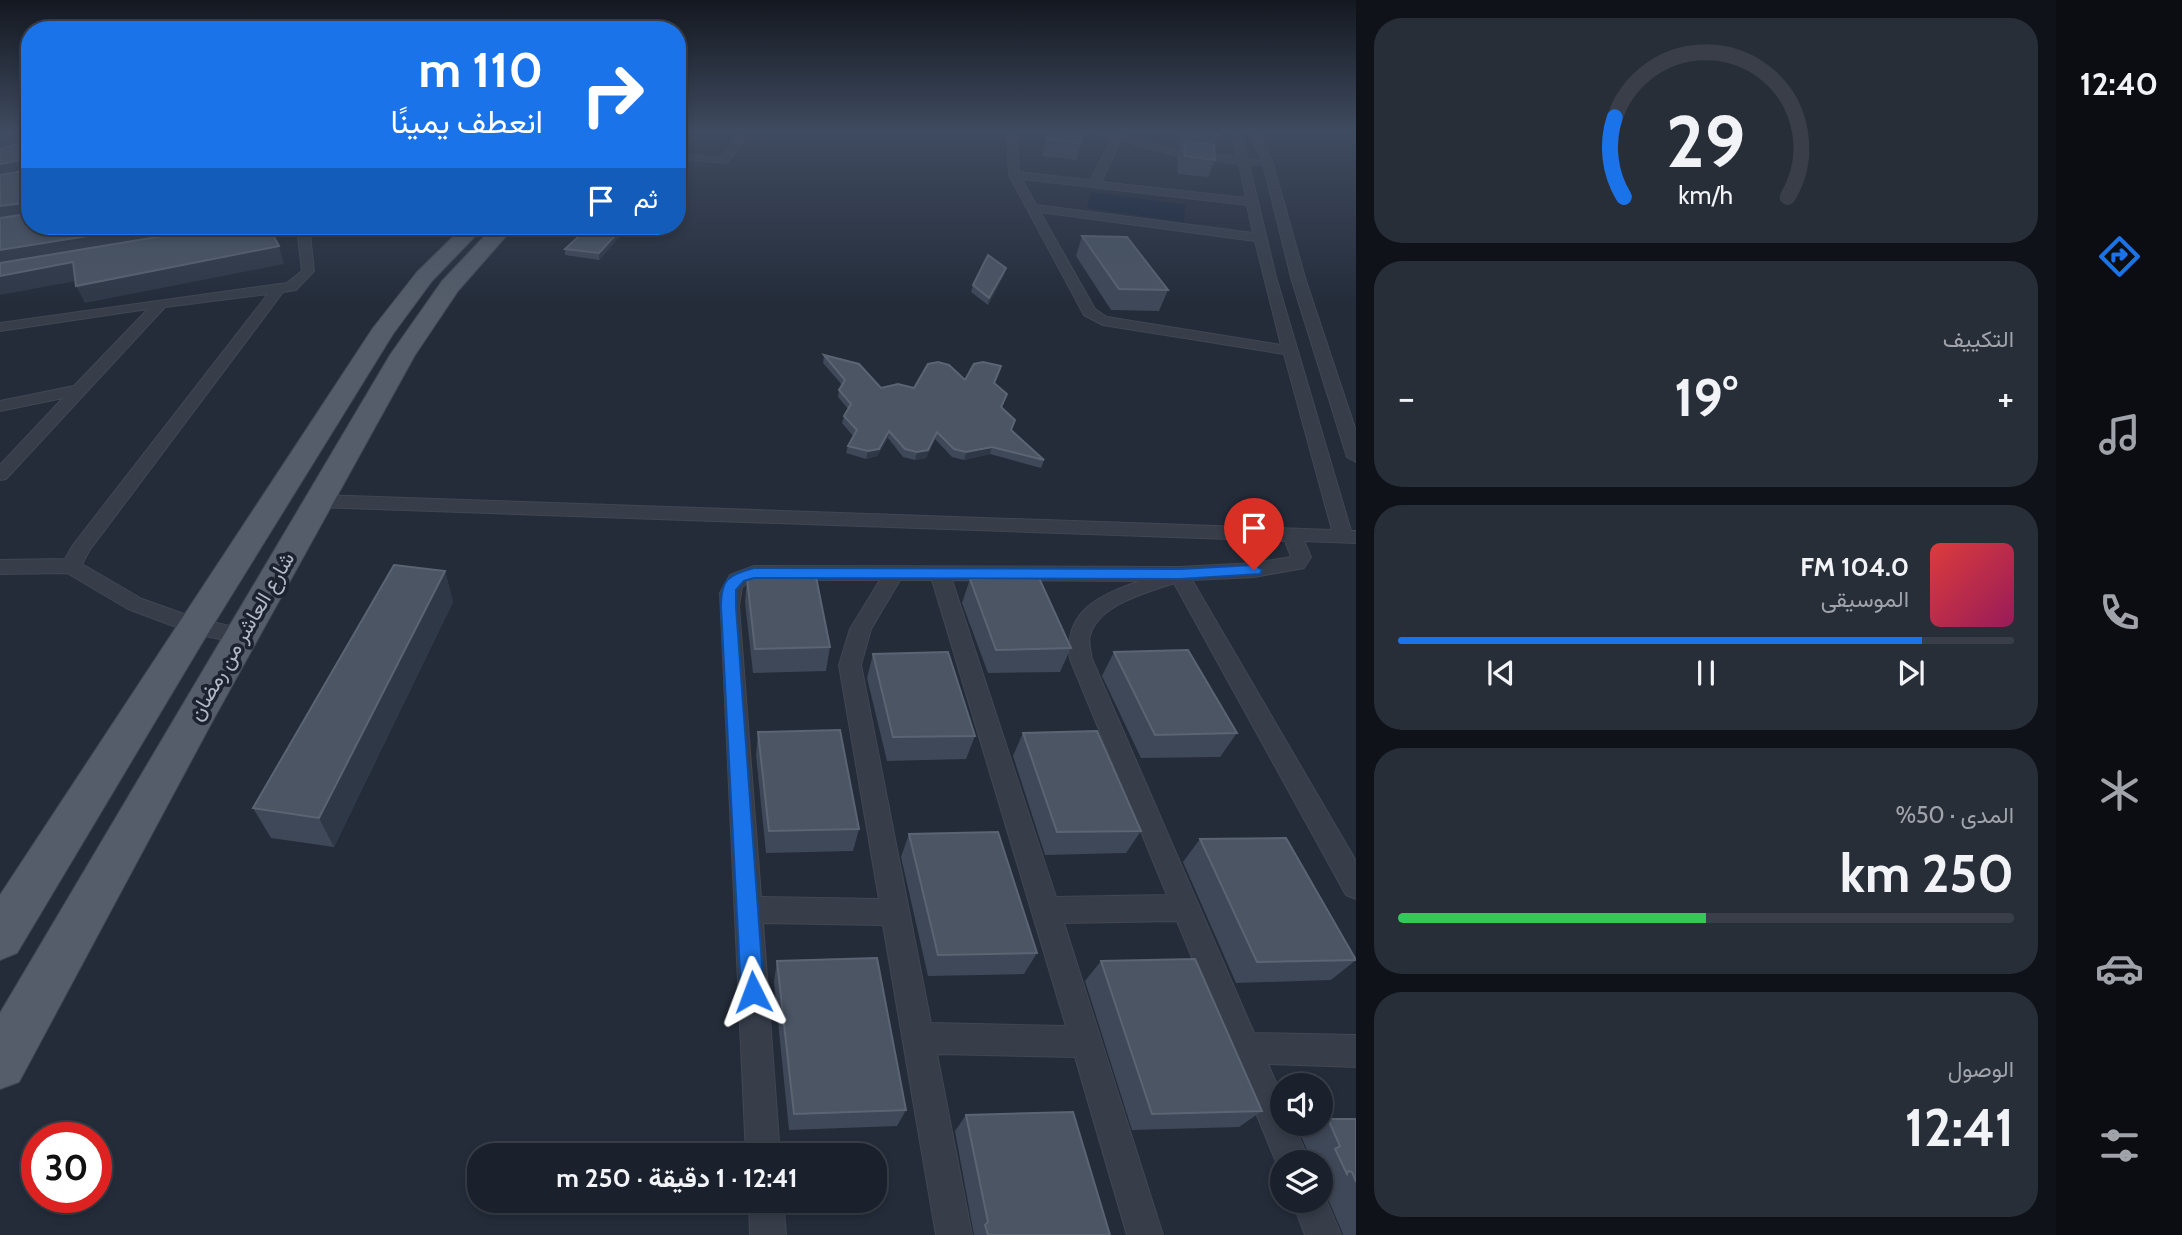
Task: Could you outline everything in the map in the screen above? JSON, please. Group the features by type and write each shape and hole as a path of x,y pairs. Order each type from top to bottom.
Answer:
{"main road":[{"name":"شارع العاشر من رمضان","path":"0,937 195,626 415,285 464,235"},
{"name":"شارع العاشر من رمضان","path":"0,1063 240,635 437,302 477,251 495,235"}],"street":[{"path":"1022,190 1084,308 1096,317 1116,323 1290,351"},
{"path":"1143,190 1252,202"},
{"path":"320,501 1349,537 1290,351 1250,190"},
{"path":"1275,190 1299,281 1356,457"},
{"path":"1032,208 1260,238"},
{"path":"226,237 238,235"},
{"path":"0,327 161,303 278,290 297,284 308,271 304,235"},
{"path":"71,566 80,548 278,290"},
{"path":"0,475 161,303"},
{"path":"0,406 79,390"},
{"path":"762,1143 729,589 739,577 754,573 1180,574 1287,567 1297,563 1301,557 1292,535"},
{"path":"0,567 71,566 135,604 195,626 240,635"},
{"path":"894,573 856,639 850,665 954,1235"},
{"path":"940,573 1145,1235"},
{"path":"1180,574 1356,886"},
{"path":"1180,574 1105,605 1085,623 1079,638 1081,659 1288,1150"},
{"path":"1046,910 1186,908"},
{"path":"748,910 895,912"},
{"path":"918,1038 1085,1042"},
{"path":"1245,1048 1356,1051"},
{"path":"766,1213 768,1235"},
{"path":"1314,1213 1323,1235"}],"water":[{"path":"1091,192 1185,205 1184,222 1087,208"}],"building":[{"path":"0,190 21,190 21,203 0,206"},
{"path":"21,215 21,235 94,235 0,250 0,218"},
{"path":"169,235 273,235 279,246 76,286 73,262 0,276 0,263"},
{"path":"580,235 616,235 599,253 565,249"},
{"path":"1082,236 1127,237 1168,290 1119,289"},
{"path":"988,255 1006,268 989,298 973,285"},
{"path":"824,355 859,364 881,388 898,384 914,388 928,364 938,362 949,365 965,380 974,364 983,362 1001,366 994,383 1007,394 1001,407 1015,420 1011,430 1044,460 992,447 966,452 954,449 937,432 928,450 917,452 905,449 889,431 879,449 868,451 848,446 857,430 844,416 851,404 839,390 845,380"},
{"path":"394,565 445,571 319,818 253,808"},
{"path":"816,577 830,647 755,649 747,578"},
{"path":"1039,578 1071,648 996,650 970,579"},
{"path":"1188,650 1237,733 1155,735 1114,652"},
{"path":"948,652 975,736 893,737 873,654"},
{"path":"840,730 859,829 769,831 758,732"},
{"path":"1097,731 1141,831 1057,832 1023,733"},
{"path":"998,832 1037,953 938,955 909,834"},
{"path":"1286,838 1356,960 1257,962 1200,839"},
{"path":"877,958 906,1110 794,1114 777,961"},
{"path":"1195,959 1262,1111 1152,1114 1101,961"},
{"path":"1073,1112 1110,1235 988,1235 985,1225 988,1222 966,1115"},
{"path":"1333,1119 1356,1119 1356,1182 1352,1172 1348,1171 1347,1174 1335,1149 1340,1146 1333,1130"}],"route":[{"path":"753,992 729,607 729,589 739,577 754,573 1180,574 1254,570"}]}
